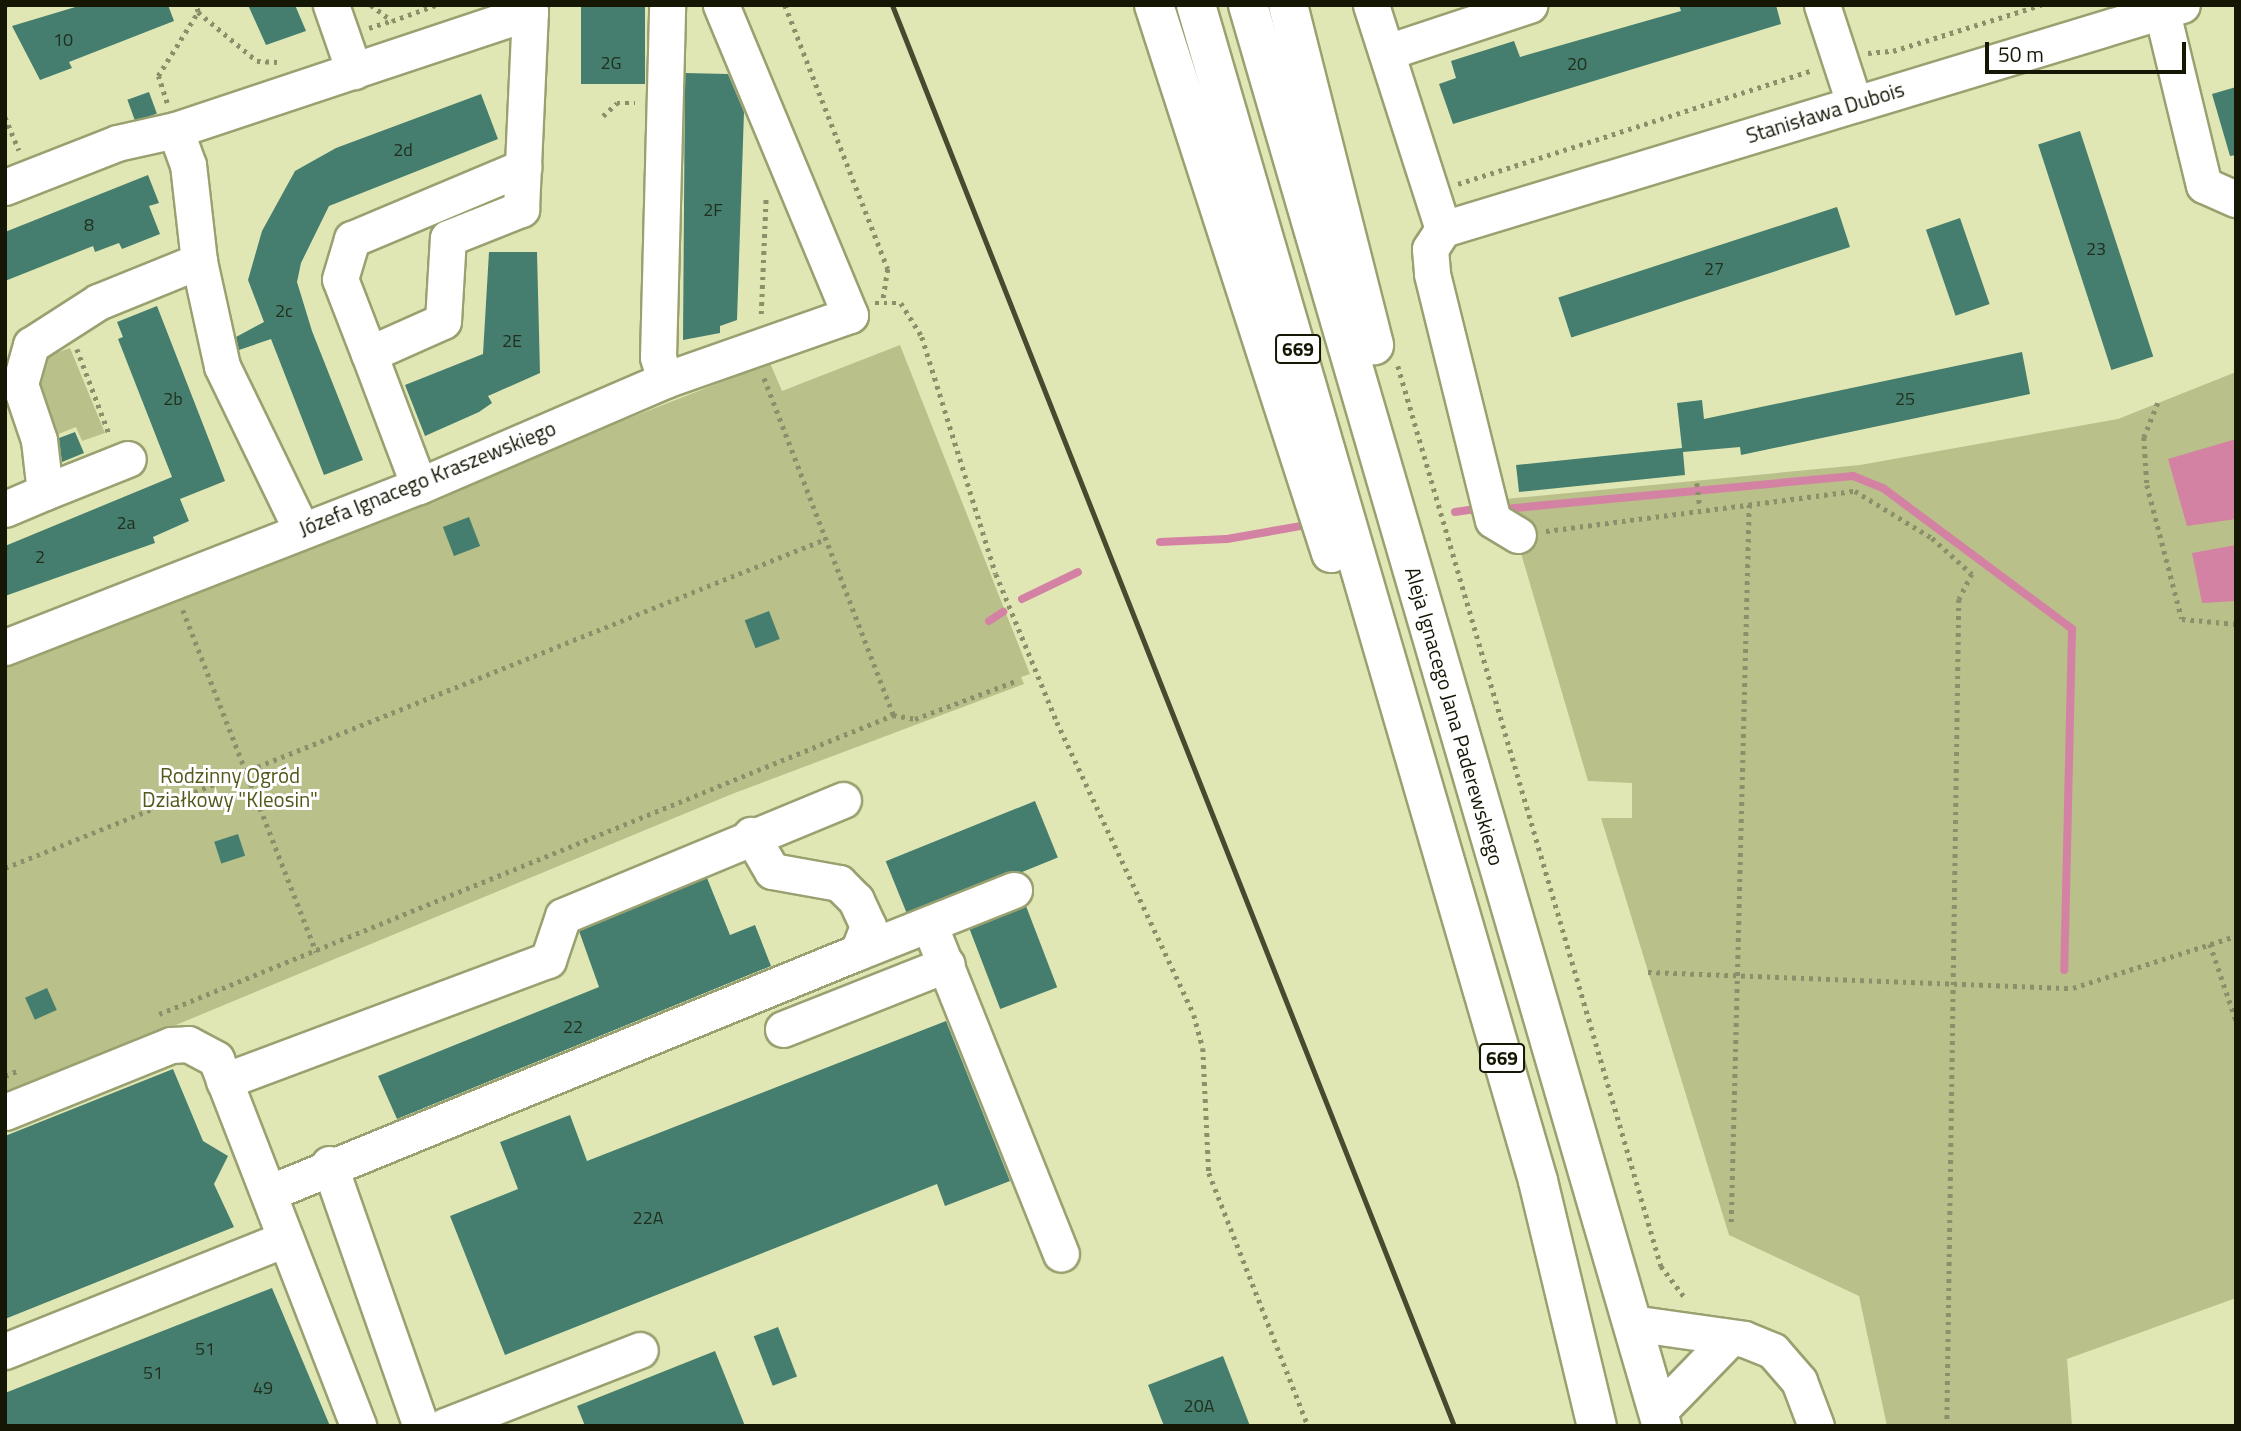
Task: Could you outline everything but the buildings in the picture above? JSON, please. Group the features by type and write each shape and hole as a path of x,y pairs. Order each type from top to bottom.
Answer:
{"main road":[{"path":"1154,5 1341,584 1399,693"},
{"name":"669","path":"1196,5 1399,693 1538,1181 1597,1426"},
{"name":"Aleja Ignacego Jana Paderewskiego","path":"1248,5 1660,1419"},
{"path":"1288,5 1423,528 1427,620"}],"street":[{"path":"331,5 354,71"},
{"path":"665,380 658,357 667,5"},
{"path":"722,5 850,315"},
{"path":"1371,5 1431,193 1456,225 1430,249 1432,274 1493,520 1518,535"},
{"path":"1387,52 1529,5"},
{"path":"1822,5 1854,103"},
{"path":"5,187 117,143 175,130 530,9 521,209 448,238 443,321 369,354"},
{"path":"2172,9 2204,186 2236,199"},
{"name":"Stanisława Dubois","path":"1456,225 2172,9"},
{"path":"175,130 188,166 199,261 222,366 301,529"},
{"path":"419,486 340,279 352,239 523,166"},
{"path":"45,492 21,369 31,345 98,302 199,261"},
{"name":"Józefa Ignacego Kraszewskiego","path":"5,647 301,529 419,486 665,380 850,315"},
{"path":"5,509 124,461"},
{"path":"224,1082 548,960 563,916 751,835 843,800"},
{"path":"751,835 772,871 839,883 856,900 868,926 858,952"},
{"path":"271,1192 329,1164 1014,890"},
{"path":"929,924 1061,1254"},
{"path":"783,1029 947,964"},
{"path":"5,1112 171,1045 202,1049 216,1059 271,1192 285,1238 358,1426"},
{"path":"329,1164 421,1426"},
{"path":"5,1351 285,1238"},
{"path":"1632,1323 1727,1341 1744,1339 1773,1351 1800,1381 1816,1426"},
{"path":"1660,1419 1727,1341"},
{"path":"445,1426 640,1350"}],"path":[{"path":"196,5 198,12 257,61 289,60"},
{"path":"371,5 392,21 436,5"},
{"path":"785,5 888,269 883,299"},
{"path":"1431,193 1838,59 1893,51 2040,5"},
{"path":"175,130 158,76 198,12"},
{"path":"603,116 617,103 646,104"},
{"path":"761,307 766,186"},
{"path":"850,315 883,299 901,303 922,337 996,574 1057,722 1194,1015 1203,1048 1209,1173 1308,1426"},
{"path":"67,322 124,461"},
{"path":"751,350 893,715"},
{"path":"1394,352 1661,1266 1691,1302"},
{"path":"2158,403 2144,437 2147,485 2182,619 2236,624"},
{"path":"1697,483 1700,508"},
{"path":"1518,535 1700,508 1855,491 1932,538 1972,574 1959,598 1957,983 1947,1426"},
{"path":"1731,1222 1739,973 1748,502"},
{"path":"5,868 823,540"},
{"path":"171,581 316,952"},
{"path":"148,1019 893,715 915,719 1018,680"},
{"path":"1648,972 1739,973 2073,988 2236,936"},
{"path":"2210,944 2236,1020"},
{"path":"5,1076 31,1065"}],"green space":[{"name":"Rodzinny Ogród Działkowy \"Kleosin\"","path":"900,345 1030,674 1021,677 1024,684 732,794 5,1096 5,663 770,363 782,391"},
{"path":"70,348 105,433 82,441 76,427 51,437 31,385 42,358"},
{"path":"2236,372 2236,1298 2067,1359 2072,1426 1887,1426 1859,1296 1729,1235 1601,818 1632,818 1632,783 1588,781 1505,499 1860,465 2118,419"}],"shaded area":[{"path":"2236,439 2236,519 2187,526 2168,459"},
{"path":"2236,545 2236,601 2202,603 2192,553"}],"waterway":[{"path":"1504,509 1853,476 1883,488 2072,629 2064,970"},
{"path":"1455,512 1469,510"},
{"path":"1160,542 1227,539 1306,525"},
{"path":"1022,599 1078,572"},
{"path":"989,621 1003,612"}],"railway":[{"path":"892,5 1454,1426"}]}
